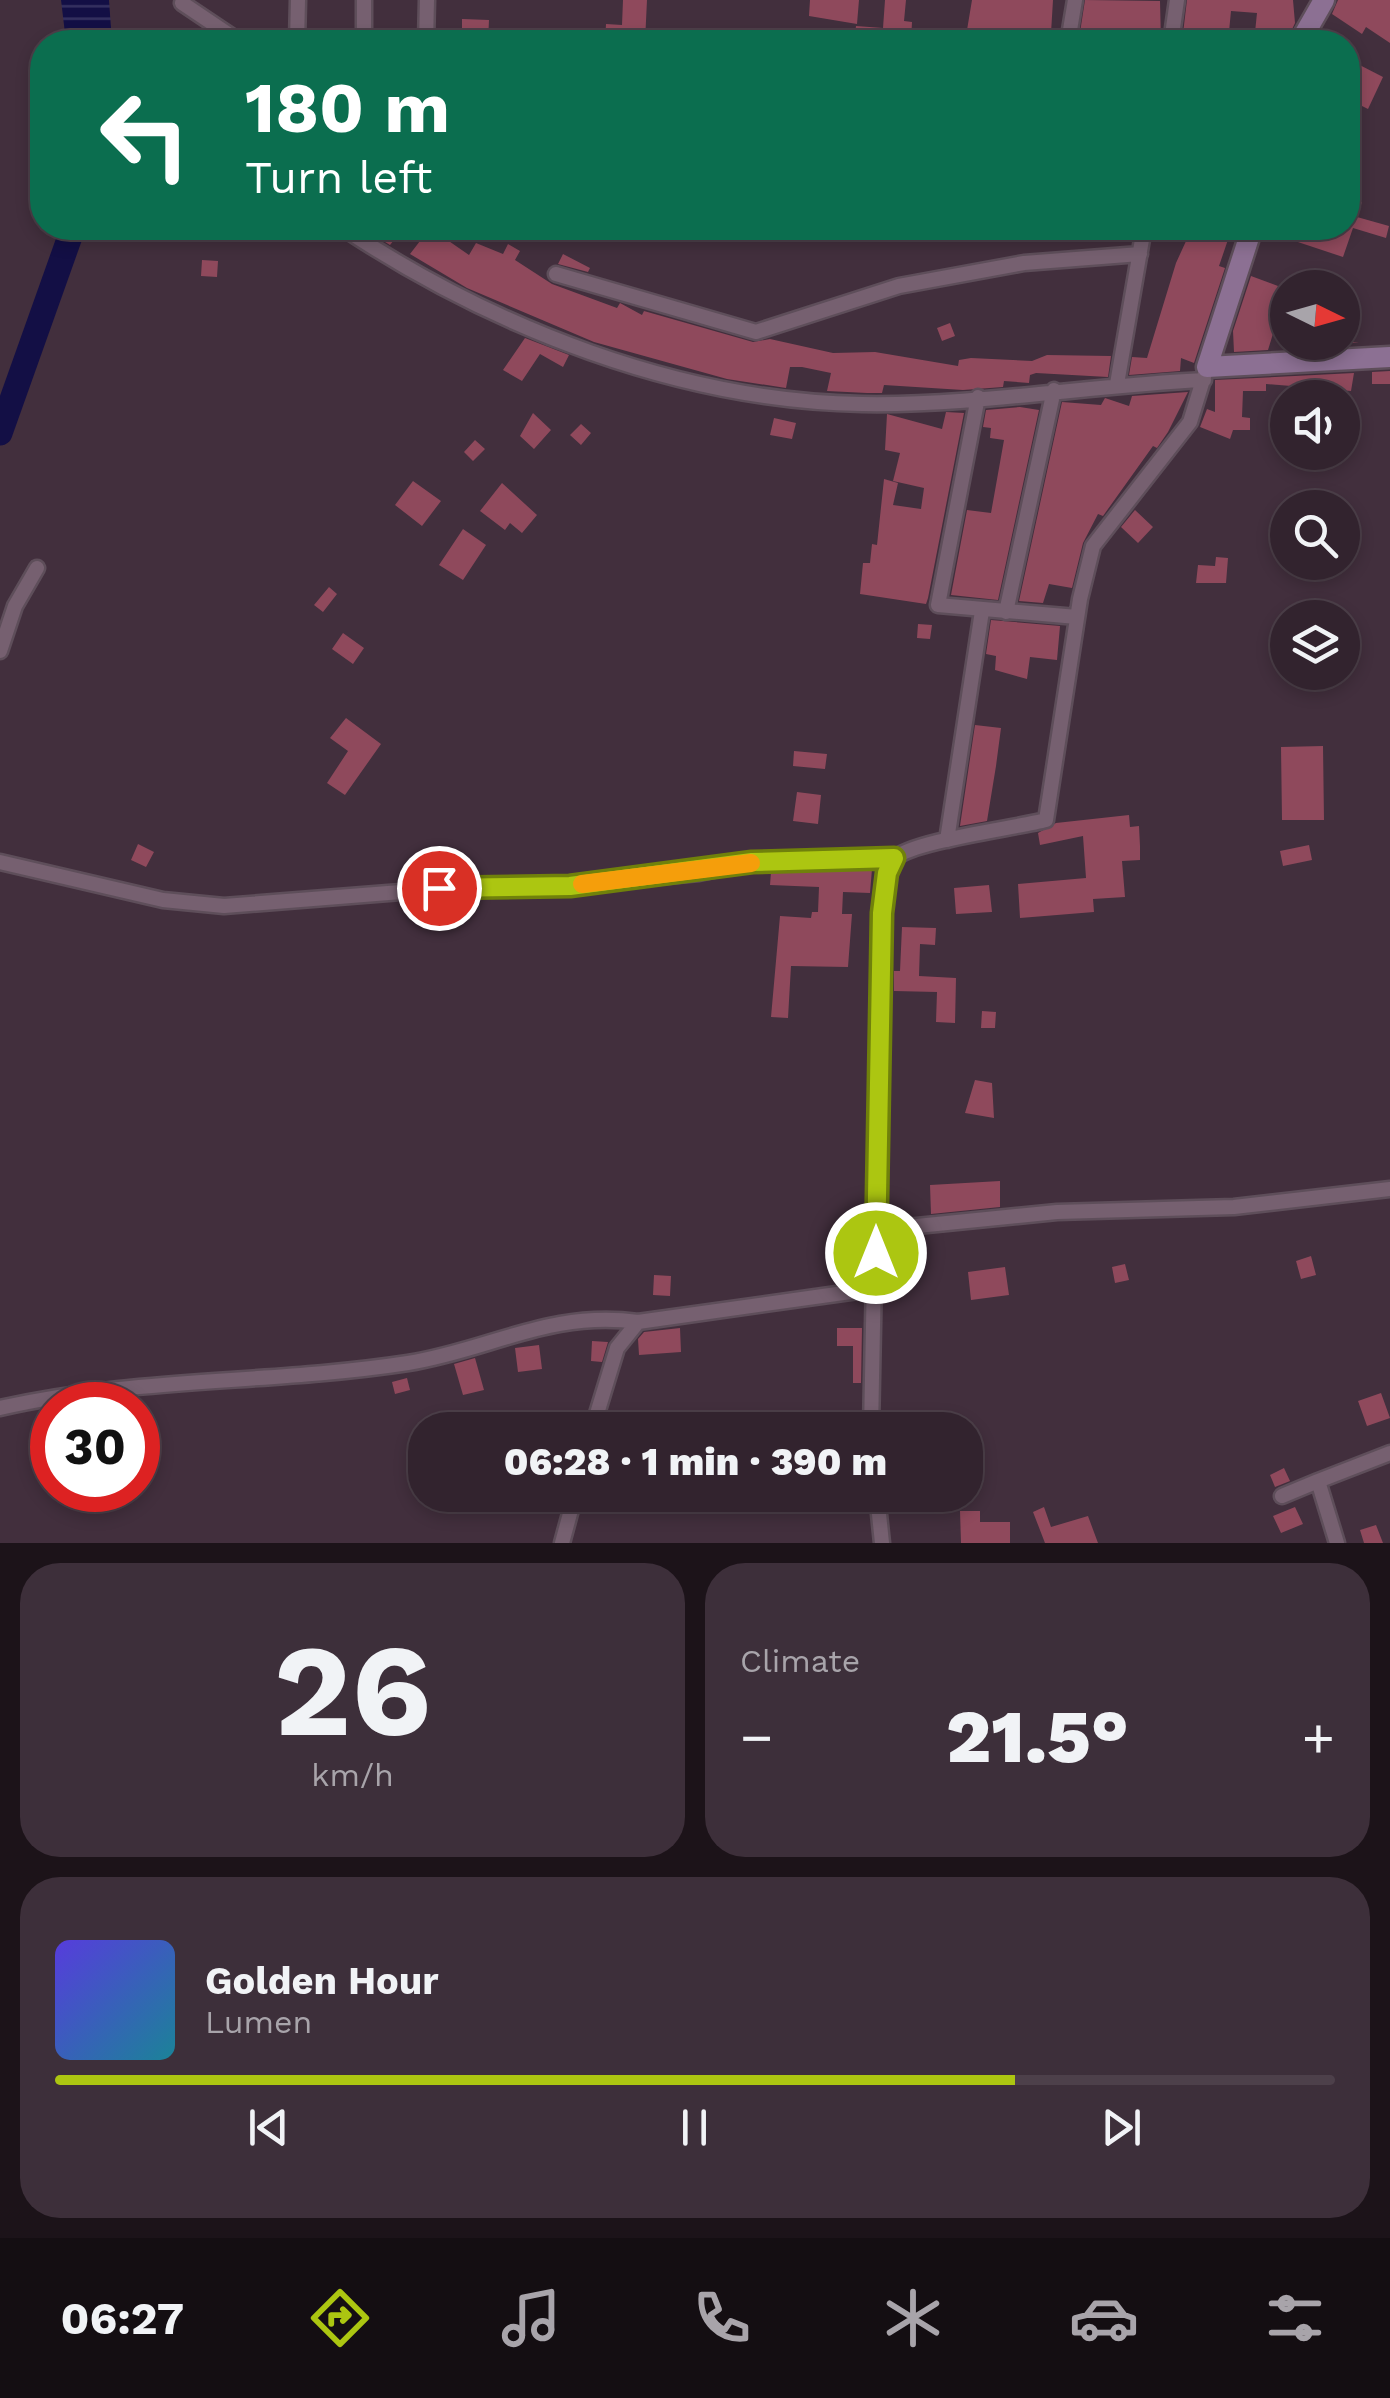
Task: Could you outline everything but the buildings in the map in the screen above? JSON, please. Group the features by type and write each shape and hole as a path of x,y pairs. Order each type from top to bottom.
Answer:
{"street":[{"path":"297,30 298,0"},
{"path":"364,0 364,30"},
{"path":"426,0 426,30"},
{"path":"1070,30 1074,0"},
{"path":"1173,30 1177,0"},
{"path":"1307,30 1324,0"},
{"path":"182,3 222,30"},
{"path":"363,240 455,294 642,370 844,404 978,397 1390,357"},
{"path":"1117,384 1142,240"},
{"path":"0,862 163,900 224,906 439,888 570,886 752,862 894,858 947,840 1046,820 1077,617 1093,546 1190,422 1248,240"},
{"path":"556,274 756,332 899,286 1024,264 1140,254"},
{"path":"1006,612 1054,390"},
{"path":"978,397 936,597 938,605 1077,617"},
{"path":"0,651 15,606 38,568"},
{"path":"947,840 982,610"},
{"path":"871,1412 882,913 887,873 894,858"},
{"path":"877,1230 1058,1212 1234,1207 1390,1189"},
{"path":"0,1408 114,1387 411,1362 564,1321 638,1322 872,1289"},
{"path":"597,1412 617,1348 638,1322"},
{"path":"1282,1496 1390,1453"},
{"path":"1318,1481 1337,1543"},
{"path":"562,1543 570,1512"},
{"path":"879,1512 882,1543"}],"shaded area":[{"path":"61,0 109,0 111,30 65,30"}],"waterway":[{"path":"0,433 69,240"}],"slow traffic":[{"path":"582,884 699,873 751,863"}],"route":[{"path":"439,888 570,886 699,873 752,862 850,856 894,858 883,889 876,1253"}]}
